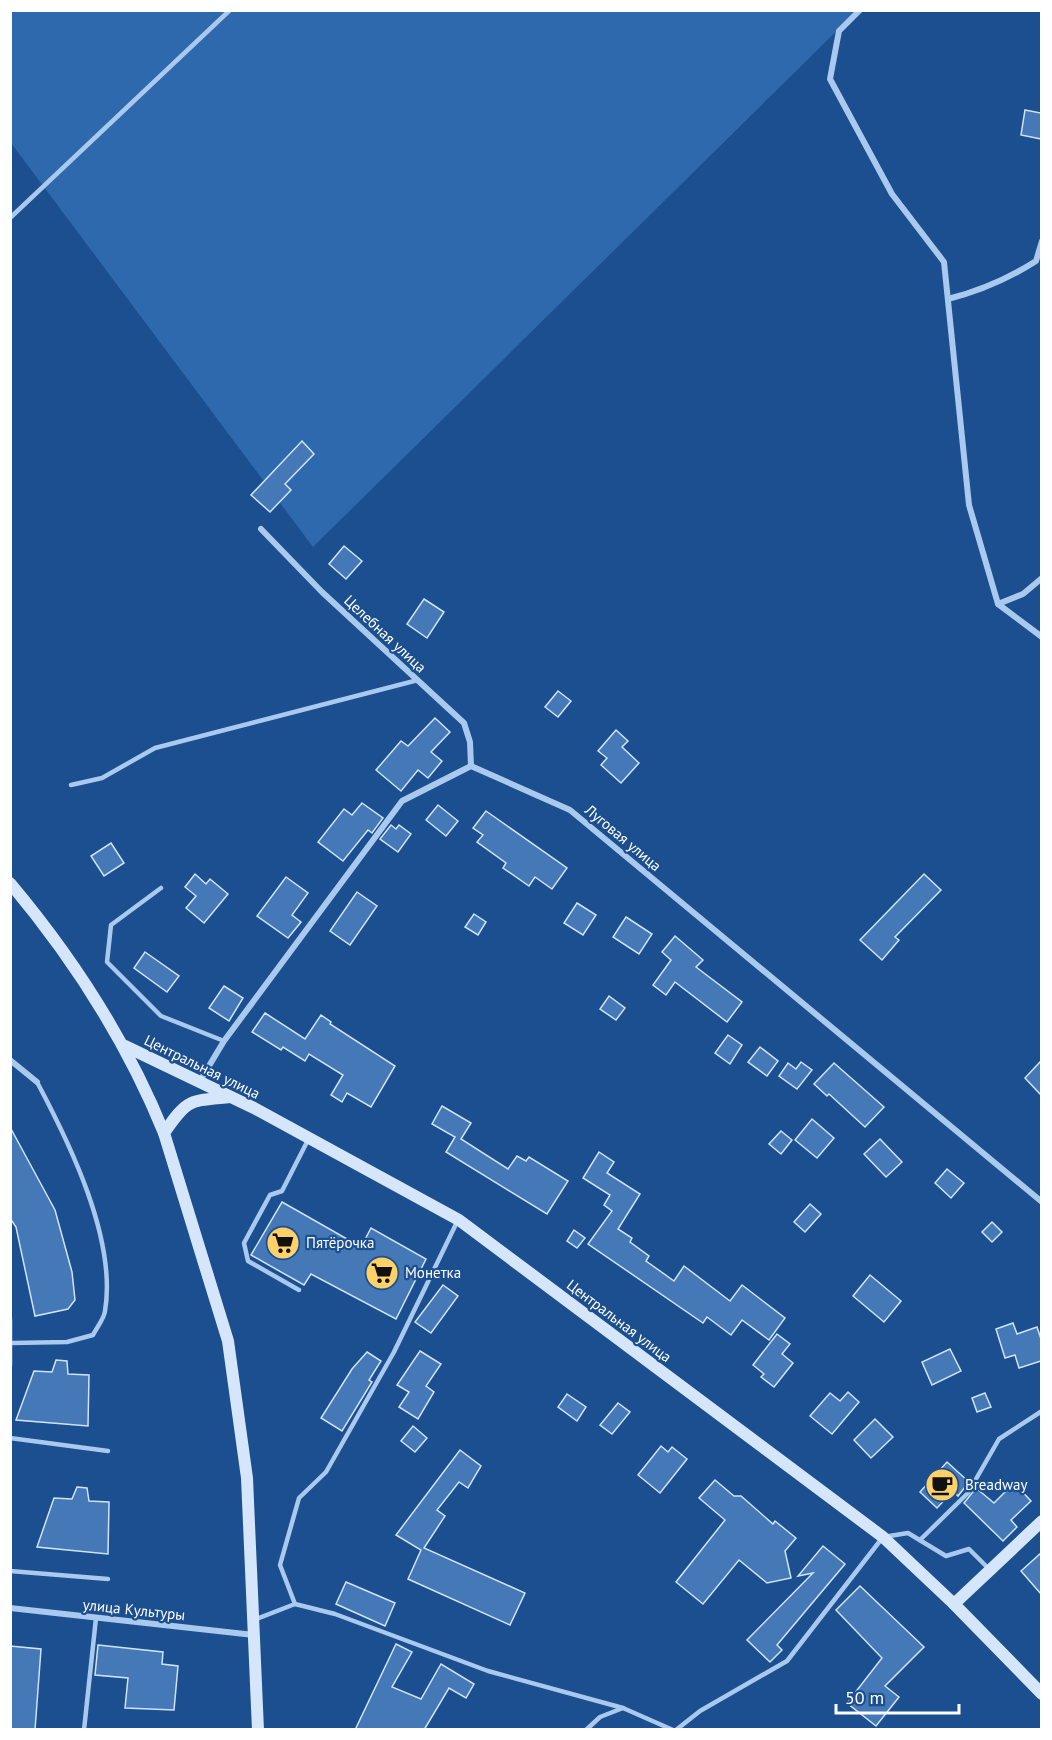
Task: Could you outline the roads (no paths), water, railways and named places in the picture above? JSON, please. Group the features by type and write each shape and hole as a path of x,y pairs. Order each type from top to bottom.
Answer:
{"main road":[{"path":"10,883 78,974 125,1046 164,1132 228,1341 247,1478 258,1730"},
{"name":"Центральная улица","path":"125,1046 230,1096 459,1220 883,1537 954,1604 1041,1694"},
{"path":"164,1132 183,1105 196,1100 230,1096"},
{"path":"954,1604 1041,1521"}],"street":[{"path":"860,10 839,31 830,79 892,194 944,262 969,505 998,604 1041,637"},
{"path":"948,299 975,292 1013,275 1036,261 1041,241"},
{"name":"Целебная улица","path":"261,529 322,592 464,723 470,742 471,766"},
{"path":"998,604 1023,594 1041,578"},
{"path":"199,1082 224,1041 402,801 471,766"},
{"name":"Луговая улица","path":"471,766 570,810 1041,1202"},
{"path":"10,1060 37,1082"},
{"name":"улица Культуры","path":"10,1608 255,1635"}],"lane":[{"path":"10,218 230,10"},
{"path":"71,785 102,778 155,748 418,680"},
{"path":"161,888 111,925 107,962 161,1016 224,1041"},
{"path":"12,1342 67,1342 93,1335 105,1313 108,1267 81,1174 66,1137 37,1082"},
{"path":"299,1290 248,1261 244,1243 270,1195 282,1191 309,1138"},
{"path":"295,1604 280,1565 299,1498 326,1472 416,1311 459,1220"},
{"path":"10,1319 12,1342 10,1365"},
{"path":"920,1540 968,1493 999,1439 1041,1412"},
{"path":"10,1438 108,1451"},
{"path":"254,1620 295,1604 335,1614 488,1671 623,1708 674,1730 700,1711 787,1661 883,1537 908,1533 946,1556 969,1550 990,1571"},
{"path":"10,1571 108,1580"},
{"path":"84,1730 96,1618"},
{"path":"586,1730 600,1717 623,1708"}],"place":[{"name":"Пятёрочка","path":"283,1243"},
{"name":"Монетка","path":"382,1273"},
{"name":"Breadway","path":"942,1485"}]}
